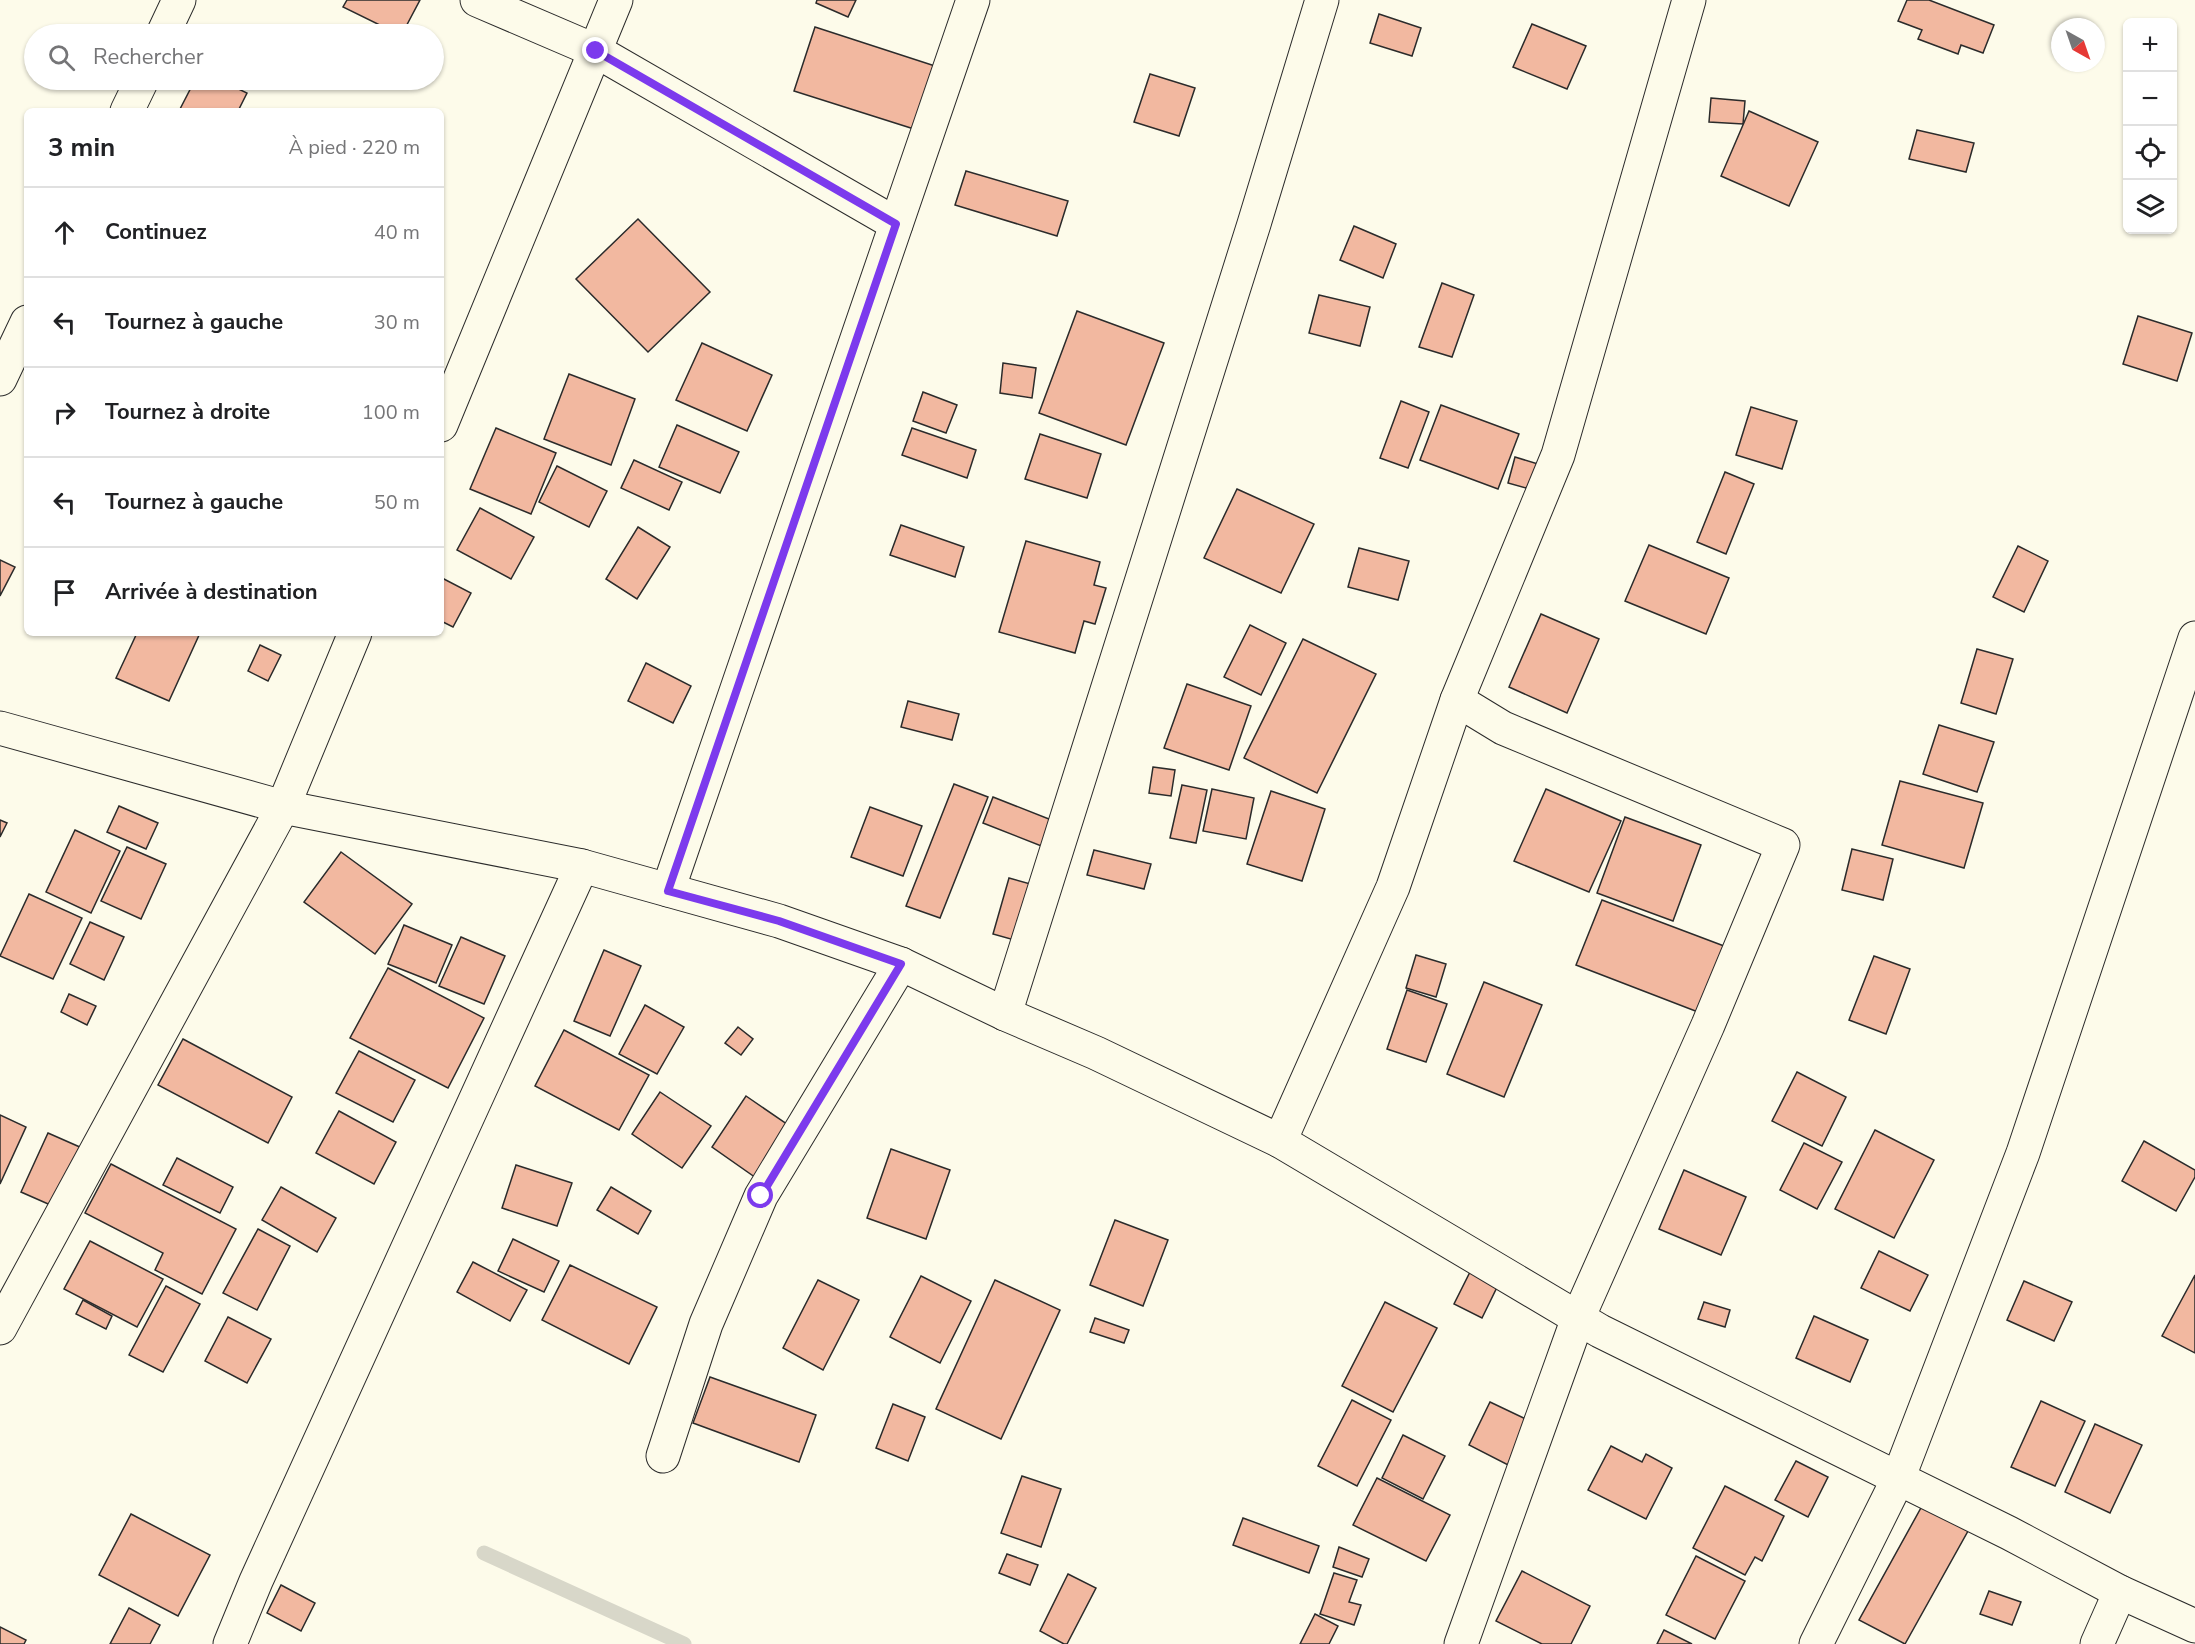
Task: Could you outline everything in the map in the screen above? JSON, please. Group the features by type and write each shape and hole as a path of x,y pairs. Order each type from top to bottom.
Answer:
{"street":[{"path":"168,24 179,0"},
{"path":"477,0 596,51 896,224"},
{"path":"444,418 616,0"},
{"path":"668,891 973,0"},
{"path":"1005,1014 1322,0"},
{"path":"1280,1141 1394,887 1457,700 1558,455 1689,0"},
{"path":"128,108 137,90"},
{"path":"0,380 24,328"},
{"path":"0,1328 283,807 354,636"},
{"path":"1816,1644 1898,1479 2023,1154 2195,638"},
{"path":"1457,700 1503,728 1784,844 1708,1025 1578,1318 1461,1644"},
{"path":"0,728 283,807 582,866 779,921 901,964 1005,1014 1096,1053 1280,1141 1578,1318 2009,1533 2120,1592 2195,1626"},
{"path":"230,1644 271,1548 582,866"},
{"path":"663,1456 706,1324 761,1196 901,964"},
{"path":"2097,1644 2120,1592"}],"building":[{"path":"347,0 420,0 407,24 378,24 343,7"},
{"path":"817,0 856,0 848,17 816,3"},
{"path":"1907,0 1929,0 1994,25 1983,53 1961,45 1958,54 1918,39 1922,30 1898,21"},
{"path":"1379,14 1421,28 1412,56 1370,43"},
{"path":"1532,24 1586,46 1567,89 1513,67"},
{"path":"815,27 935,66 914,129 794,91"},
{"path":"1150,74 1195,88 1179,136 1134,122"},
{"path":"190,90 241,90 247,93 240,108 181,108"},
{"path":"1711,98 1745,101 1743,124 1709,122"},
{"path":"1749,111 1818,142 1789,206 1721,176"},
{"path":"1917,130 1974,143 1966,172 1909,159"},
{"path":"966,171 1068,201 1057,236 955,205"},
{"path":"638,219 710,292 648,352 576,279"},
{"path":"1354,226 1396,244 1383,278 1340,260"},
{"path":"1442,283 1474,295 1452,357 1419,347"},
{"path":"1319,295 1370,307 1360,346 1309,333"},
{"path":"1077,311 1164,343 1126,445 1039,413"},
{"path":"2138,316 2192,333 2177,381 2123,364"},
{"path":"702,343 772,375 747,431 676,400"},
{"path":"1003,363 1036,368 1032,398 1000,393"},
{"path":"569,374 635,399 611,465 544,439"},
{"path":"923,392 957,405 946,433 913,421"},
{"path":"1401,401 1429,412 1408,468 1380,458"},
{"path":"1441,405 1519,434 1498,489 1420,460"},
{"path":"1751,407 1797,421 1782,469 1736,455"},
{"path":"677,425 739,452 720,493 659,467"},
{"path":"496,428 556,453 531,514 470,489"},
{"path":"912,428 976,450 967,478 902,455"},
{"path":"1040,434 1101,454 1087,498 1025,479"},
{"path":"1515,457 1538,464 1530,489 1508,483"},
{"path":"634,460 682,482 669,510 621,488"},
{"path":"557,466 607,491 589,527 539,502"},
{"path":"1725,472 1754,484 1726,554 1697,542"},
{"path":"1237,489 1314,524 1281,593 1204,558"},
{"path":"480,508 534,537 511,579 457,550"},
{"path":"901,525 964,547 955,577 890,555"},
{"path":"638,527 670,547 637,599 606,579"},
{"path":"1026,541 1100,562 1094,585 1106,588 1095,624 1084,621 1075,653 999,632"},
{"path":"1649,545 1729,578 1706,634 1625,601"},
{"path":"2018,546 2048,561 2024,612 1993,597"},
{"path":"1359,548 1409,561 1398,600 1348,587"},
{"path":"0,560 15,567 0,596"},
{"path":"444,579 471,593 453,627 444,622"},
{"path":"1541,614 1599,639 1567,713 1509,687"},
{"path":"1250,625 1286,643 1261,695 1224,677"},
{"path":"136,636 199,636 169,701 116,678"},
{"path":"1303,639 1376,674 1317,793 1244,758"},
{"path":"260,645 281,655 268,681 248,671"},
{"path":"1977,649 2013,659 1996,714 1961,703"},
{"path":"646,663 691,686 673,723 628,701"},
{"path":"1187,684 1251,706 1229,770 1164,748"},
{"path":"908,701 959,714 952,740 901,727"},
{"path":"1939,725 1994,742 1977,792 1923,774"},
{"path":"1153,767 1175,770 1171,796 1149,793"},
{"path":"1900,781 1983,803 1964,868 1882,845"},
{"path":"954,784 988,797 940,918 906,906"},
{"path":"1182,785 1207,790 1196,843 1170,838"},
{"path":"1212,789 1254,798 1246,839 1203,831"},
{"path":"1546,789 1621,821 1589,892 1514,861"},
{"path":"1271,791 1325,809 1302,881 1247,864"},
{"path":"993,797 1059,823 1049,849 983,823"},
{"path":"119,806 158,823 146,849 107,832"},
{"path":"870,807 922,826 903,876 851,857"},
{"path":"1625,817 1701,845 1673,921 1597,893"},
{"path":"0,820 7,823 0,837"},
{"path":"75,830 120,851 91,913 46,892"},
{"path":"127,847 166,864 141,919 101,901"},
{"path":"1852,849 1893,859 1883,900 1842,890"},
{"path":"1094,850 1151,864 1144,889 1087,875"},
{"path":"341,852 412,904 375,954 304,902"},
{"path":"1009,878 1034,885 1018,941 993,934"},
{"path":"29,894 82,918 53,979 0,956"},
{"path":"1602,900 1724,946 1698,1012 1576,965"},
{"path":"90,922 124,937 104,980 70,964"},
{"path":"404,925 452,945 436,983 388,964"},
{"path":"461,937 505,956 484,1004 439,986"},
{"path":"604,950 641,966 610,1036 574,1021"},
{"path":"1416,955 1446,964 1436,997 1406,988"},
{"path":"1874,956 1910,969 1886,1034 1849,1020"},
{"path":"388,968 484,1018 448,1088 350,1038"},
{"path":"1484,982 1542,1005 1504,1097 1447,1074"},
{"path":"1407,990 1447,1004 1426,1062 1387,1049"},
{"path":"69,994 96,1006 87,1025 61,1012"},
{"path":"645,1005 684,1027 657,1074 619,1054"},
{"path":"738,1027 753,1039 741,1055 725,1043"},
{"path":"564,1030 649,1075 619,1130 535,1086"},
{"path":"183,1039 292,1097 268,1143 158,1085"},
{"path":"359,1051 415,1080 393,1122 336,1093"},
{"path":"1797,1072 1846,1097 1822,1146 1772,1121"},
{"path":"660,1092 711,1126 682,1168 632,1134"},
{"path":"746,1096 794,1129 759,1180 712,1147"},
{"path":"339,1111 396,1142 374,1184 316,1153"},
{"path":"0,1115 26,1127 0,1184"},
{"path":"1875,1130 1934,1160 1894,1238 1835,1209"},
{"path":"48,1133 82,1148 55,1207 21,1192"},
{"path":"2144,1141 2195,1170 2195,1177 2176,1211 2122,1181"},
{"path":"1804,1143 1842,1162 1817,1209 1780,1190"},
{"path":"891,1149 950,1170 926,1239 867,1218"},
{"path":"177,1158 233,1187 220,1213 163,1185"},
{"path":"111,1164 236,1229 202,1294 155,1270 163,1253 85,1213"},
{"path":"516,1165 572,1183 557,1226 502,1208"},
{"path":"1684,1170 1746,1197 1721,1255 1659,1229"},
{"path":"281,1187 336,1218 317,1252 262,1220"},
{"path":"611,1187 651,1211 638,1234 597,1210"},
{"path":"1115,1220 1168,1240 1143,1306 1090,1285"},
{"path":"258,1229 290,1246 257,1310 223,1293"},
{"path":"513,1239 559,1261 544,1292 498,1271"},
{"path":"90,1241 163,1279 137,1327 64,1289"},
{"path":"1879,1251 1928,1275 1910,1311 1861,1288"},
{"path":"473,1262 527,1290 510,1321 457,1292"},
{"path":"1475,1262 1502,1277 1482,1318 1454,1304"},
{"path":"570,1265 657,1307 629,1364 542,1320"},
{"path":"2195,1275 2195,1353 2162,1336"},
{"path":"921,1276 971,1301 940,1363 890,1337"},
{"path":"818,1280 859,1300 823,1370 783,1348"},
{"path":"995,1280 1060,1310 1001,1439 936,1409"},
{"path":"2024,1281 2072,1302 2054,1341 2007,1320"},
{"path":"166,1286 200,1304 163,1372 129,1355"},
{"path":"83,1300 112,1316 106,1329 76,1314"},
{"path":"1385,1302 1437,1328 1393,1412 1342,1386"},
{"path":"1704,1302 1730,1310 1725,1327 1698,1319"},
{"path":"1814,1316 1868,1340 1850,1382 1796,1358"},
{"path":"228,1317 271,1339 247,1383 205,1361"},
{"path":"1095,1318 1129,1330 1124,1343 1090,1332"},
{"path":"710,1377 816,1415 799,1462 693,1423"},
{"path":"1352,1400 1391,1420 1357,1486 1318,1466"},
{"path":"2041,1401 2085,1421 2055,1486 2011,1467"},
{"path":"1490,1402 1534,1423 1512,1467 1469,1445"},
{"path":"893,1404 925,1417 908,1461 876,1448"},
{"path":"2095,1424 2142,1445 2110,1513 2065,1492"},
{"path":"1403,1435 1445,1456 1423,1499 1382,1478"},
{"path":"1611,1446 1642,1462 1646,1454 1672,1468 1646,1519 1588,1490"},
{"path":"1796,1461 1828,1477 1808,1517 1775,1500"},
{"path":"1022,1476 1061,1489 1041,1547 1001,1533"},
{"path":"1377,1478 1450,1515 1426,1561 1353,1525"},
{"path":"1725,1486 1784,1516 1762,1561 1755,1557 1745,1575 1693,1548"},
{"path":"1922,1506 1968,1531 1905,1644 1859,1620"},
{"path":"131,1514 210,1555 178,1616 99,1575"},
{"path":"1243,1518 1319,1546 1309,1573 1233,1545"},
{"path":"1339,1547 1369,1559 1362,1577 1333,1567"},
{"path":"1007,1554 1038,1565 1030,1585 999,1573"},
{"path":"1696,1556 1745,1581 1715,1639 1666,1615"},
{"path":"1522,1571 1590,1606 1571,1644 1542,1644 1496,1621"},
{"path":"1334,1573 1357,1580 1349,1602 1361,1605 1354,1625 1320,1614"},
{"path":"1068,1574 1096,1588 1067,1644 1064,1644 1040,1631"},
{"path":"281,1585 315,1603 301,1631 267,1613"},
{"path":"1989,1591 2021,1602 2012,1625 1980,1614"},
{"path":"129,1608 160,1625 150,1644 110,1644"},
{"path":"1315,1614 1338,1626 1329,1644 1300,1644"},
{"path":"0,1627 26,1640 24,1644 0,1644"},
{"path":"1664,1630 1692,1644 1657,1644"}],"waterway":[{"path":"484,1553 684,1644"}],"route":[{"path":"596,51 896,224 668,891 779,921 901,964 761,1196"}]}
